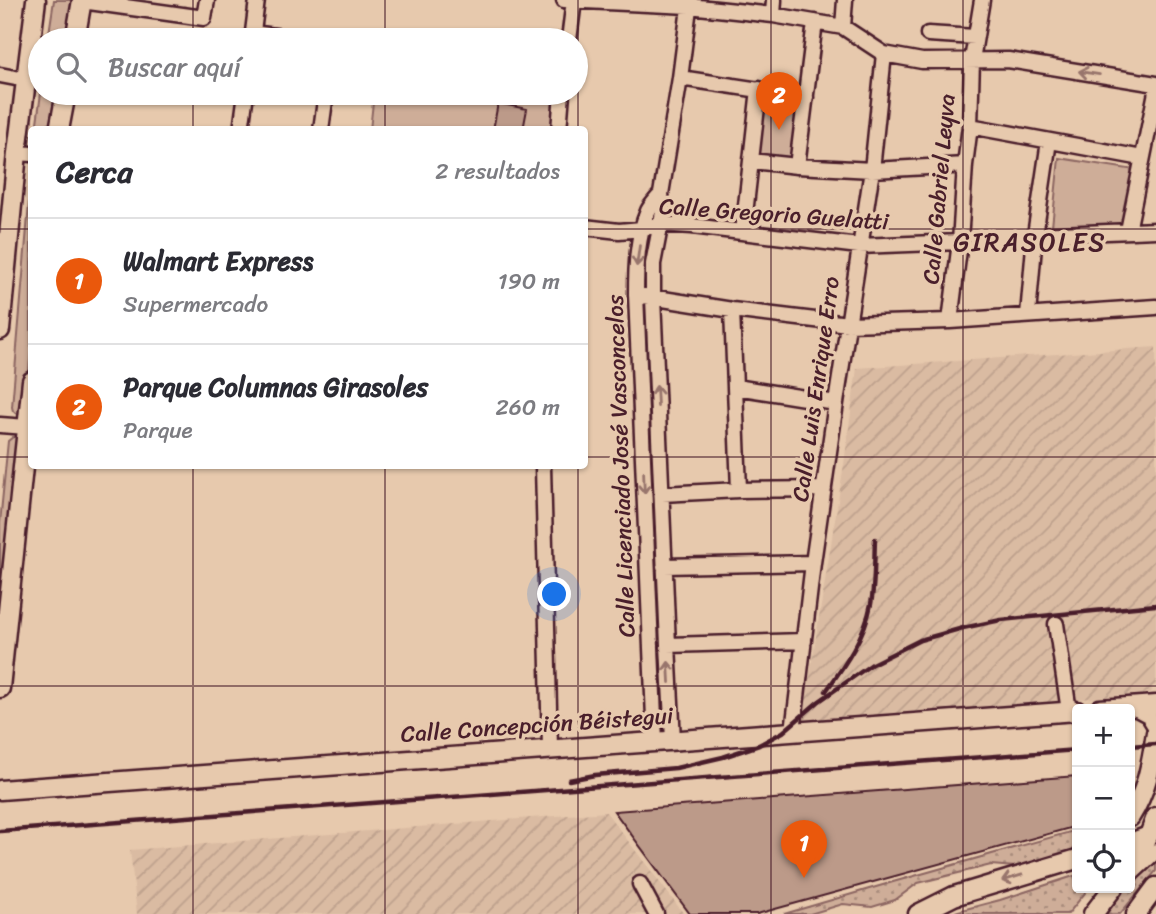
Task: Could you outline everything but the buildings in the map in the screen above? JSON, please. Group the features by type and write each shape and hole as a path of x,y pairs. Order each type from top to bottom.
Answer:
{"main road":[{"path":"32,28 36,0"},
{"path":"77,28 82,1"},
{"path":"0,330 24,154 28,64"},
{"path":"60,126 64,105"},
{"path":"0,688 28,418"},
{"path":"1135,707 1156,705"},
{"name":"Calle Concepción Béistegui","path":"0,790 1072,711"},
{"path":"1135,810 1141,801 1150,768 1156,731"},
{"path":"1135,856 1154,827"},
{"path":"918,914 954,896 1072,861"},
{"path":"1136,914 1156,887"},
{"path":"1093,914 1110,893"}],"street":[{"path":"82,1 204,18 207,0"},
{"path":"253,28 257,0"},
{"path":"569,28 570,0 690,3 843,27 884,54 922,61 1008,60 1156,84"},
{"path":"773,15 775,0"},
{"path":"843,27 845,0"},
{"name":"Calle Gabriel Leyva","path":"950,321 970,126 972,60 982,0"},
{"name":"Calle Licenciado José Vasconcelos","path":"673,740 653,264 663,212 662,194 690,3"},
{"path":"797,166 815,22"},
{"path":"928,34 975,37"},
{"name":"Calle Luis Enrique Erro","path":"793,731 813,563 872,170 884,54"},
{"path":"0,75 26,80"},
{"path":"680,78 806,97"},
{"path":"743,232 759,89"},
{"path":"1128,231 1156,92"},
{"path":"242,126 244,105"},
{"path":"322,126 324,105"},
{"path":"559,126 561,105"},
{"path":"970,126 1142,158"},
{"path":"1028,315 1035,235 1049,141"},
{"path":"752,161 872,170 965,165"},
{"name":"Calle Licenciado José Vasconcelos","path":"655,742 636,264 648,209 662,194"},
{"name":"Calle Gregorio Guelatti","path":"588,227 619,231 660,224 859,246 960,242"},
{"path":"1035,235 1156,230"},
{"path":"636,294 732,310 848,324 950,321 1156,307"},
{"path":"732,310 739,490"},
{"path":"736,387 836,403"},
{"path":"0,425 27,427"},
{"path":"543,469 550,748"},
{"path":"662,494 824,489"},
{"path":"664,566 813,563"},
{"path":"1056,624 1072,706"},
{"path":"668,645 804,641"},
{"path":"1135,708 1148,715 1156,731"},
{"path":"1135,838 1154,827"},
{"path":"1135,870 1156,851"},
{"path":"640,884 656,914"}],"shaded area":[{"path":"54,0 73,0 70,28 50,28"},
{"path":"763,91 802,101 794,164 757,160"},
{"path":"39,105 59,105 56,126 37,126"},
{"path":"373,105 553,105 551,126 370,126"},
{"path":"1059,158 1135,170 1125,224 1052,227"},
{"path":"28,216 28,383 24,413 18,414 12,407"},
{"path":"1156,347 1156,685 1151,693 802,723 857,368"},
{"path":"13,437 20,437 0,670 0,523 8,441"},
{"path":"606,812 684,914 137,914 130,850"},
{"path":"1072,831 1072,850 1054,858 1015,867 991,865 918,883 895,900 872,907 843,904 810,914 784,914"},
{"path":"1156,860 1156,871 1120,914 1098,914 1119,893 1135,893 1135,879"},
{"path":"1072,877 1072,893 1085,893 1068,914 968,914 958,911"}],"railway":[{"path":"826,691 853,650 868,616 873,588 875,539"},
{"path":"569,780 676,768 759,745 783,732 818,702 872,664 920,640 1001,620 1156,605"},
{"path":"1135,746 1156,744"},
{"path":"0,831 1072,750"}],"place":[{"name":"Parque Columnas Girasoles","path":"779,130"},
{"name":"Walmart Express","path":"804,878"}],"district":[{"name":"GIRASOLES","path":"1030,242"}]}
